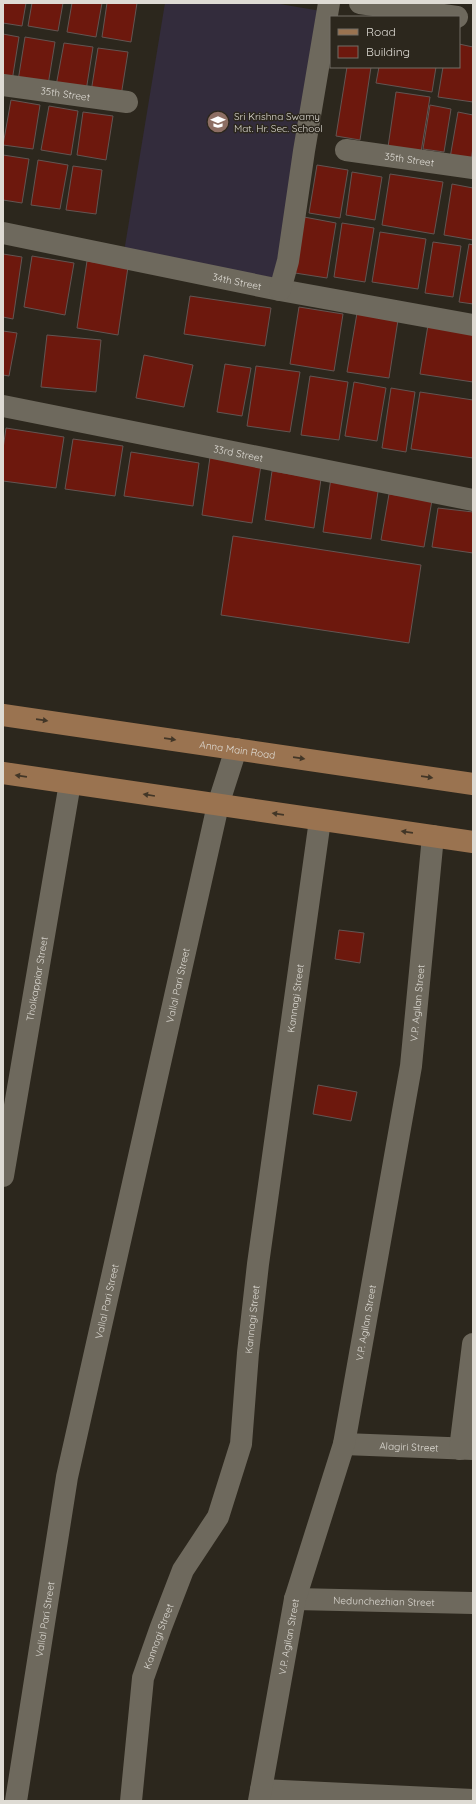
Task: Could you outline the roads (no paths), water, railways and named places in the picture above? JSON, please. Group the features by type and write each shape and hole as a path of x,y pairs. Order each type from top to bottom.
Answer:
{"main road":[{"name":"Anna Main Road","path":"3,715 473,784"},
{"path":"3,773 473,842"}],"street":[{"path":"280,290 288,261 304,151 330,3"},
{"path":"360,3 451,16"},
{"path":"460,17 473,19"},
{"name":"35th Street","path":"3,85 127,102"},
{"name":"35th Street","path":"346,150 473,168"},
{"name":"34th Street","path":"3,233 280,290 473,325"},
{"name":"33rd Street","path":"3,406 473,500"},
{"name":"Vallal Pari Street","path":"16,1801 67,1477 218,805 236,749"},
{"name":"Tholkappiar Street","path":"3,1176 70,783"},
{"name":"Kannagi Street","path":"130,1801 143,1678 183,1570 218,1517 241,1444 248,1353 258,1264 320,820"},
{"name":"V.P. Agilan Street","path":"260,1796 295,1599 344,1444 411,1066 433,836"},
{"path":"466,1449 473,1344"},
{"name":"Alagiri Street","path":"344,1444 466,1449"},
{"name":"Nedunchezhian Street","path":"295,1599 473,1603"},
{"path":"260,1796 473,1800"}],"place":[{"name":"Sri Krishna Swamy Mat. Hr. Sec. School","path":"218,122"}]}
